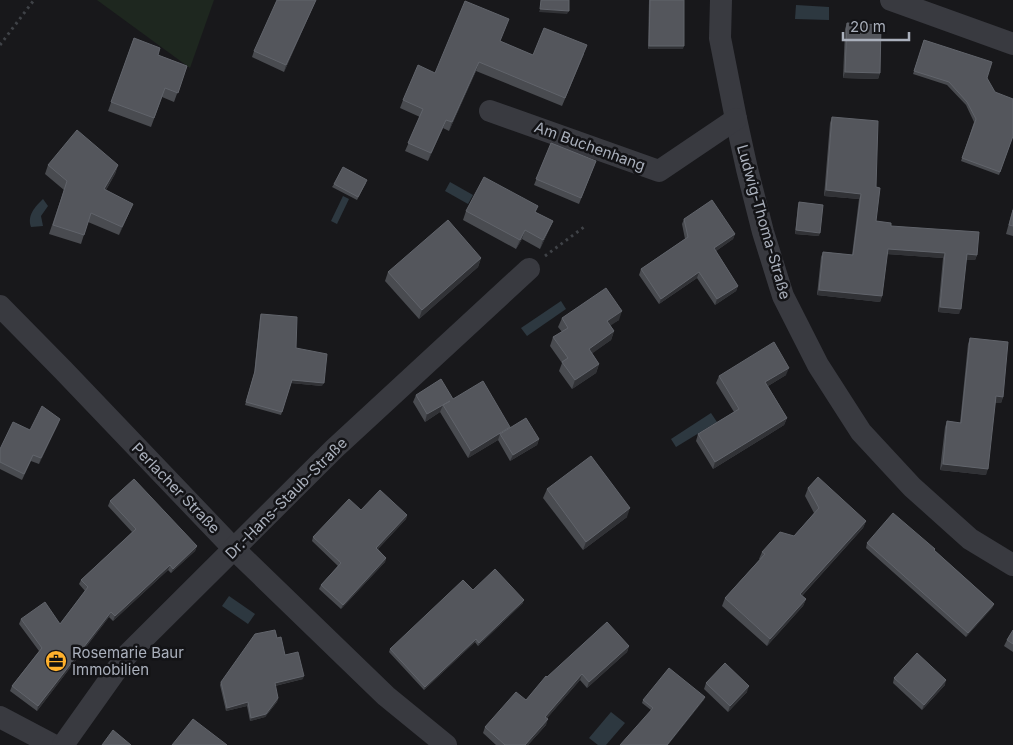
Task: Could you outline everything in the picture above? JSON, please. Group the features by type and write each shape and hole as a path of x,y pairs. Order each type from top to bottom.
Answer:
{"street":[{"name":"Ludwig-Thoma-Straße","path":"721,0 720,38 751,187 783,296 818,365 861,432 912,487 970,539 1013,565"},
{"path":"891,0 1013,44"},
{"name":"Am Buchenhang","path":"490,111 659,171 736,119"},
{"name":"Dr.-Hans-Staub-Straße","path":"63,745 127,655 334,449 529,269"},
{"name":"Perlacher Straße","path":"0,306 234,549 386,696 446,745"},
{"path":"0,717 53,745"}],"path":[{"path":"0,45 34,0"},
{"path":"529,269 584,227"}],"shaded area":[{"path":"97,0 214,0 190,68"},
{"path":"796,5 829,7 829,20 795,19"},
{"path":"450,182 473,195 468,204 445,191"},
{"path":"343,196 349,199 337,224 331,221"},
{"path":"43,199 48,206 41,216 43,226 31,227 31,215"},
{"path":"561,301 566,309 527,336 521,328"},
{"path":"711,413 717,422 676,447 671,439"},
{"path":"229,596 255,614 248,624 222,606"},
{"path":"611,712 625,723 606,745 598,745 589,738"}],"building":[{"path":"277,0 316,0 286,65 254,51"},
{"path":"541,0 569,0 569,11 540,9"},
{"path":"650,0 684,0 684,46 649,46"},
{"path":"465,1 509,19 500,41 533,55 544,28 587,45 565,98 479,62 452,122 446,120 431,153 408,143 423,109 403,100 418,65 435,73"},
{"path":"847,23 881,25 880,73 845,72"},
{"path":"134,38 160,48 158,55 187,66 178,93 165,88 154,118 111,102"},
{"path":"924,40 992,62 987,78 995,92 1013,99 1013,136 1000,172 962,158 976,119 967,102 949,82 914,71"},
{"path":"832,117 878,121 876,187 880,188 876,221 891,223 891,226 979,232 977,255 967,254 961,309 940,307 945,253 888,249 882,296 819,290 823,252 853,255 861,194 826,190"},
{"path":"77,130 118,165 104,189 133,204 122,227 91,213 84,235 53,225 67,181 48,165"},
{"path":"551,143 596,161 581,198 536,179"},
{"path":"343,167 367,180 358,197 334,184"},
{"path":"484,177 538,206 535,212 553,221 543,240 525,230 520,240 466,211"},
{"path":"712,200 735,234 714,248 738,286 717,299 699,272 661,299 641,269 688,237 684,219"},
{"path":"799,202 823,205 820,233 796,230"},
{"path":"1013,210 1013,226 1009,225"},
{"path":"448,220 481,258 422,310 388,272"},
{"path":"606,288 622,311 607,321 614,331 589,349 599,364 575,380 562,362 568,358 553,337 568,328 562,318"},
{"path":"261,314 297,317 296,348 327,354 324,383 292,380 282,412 246,402 255,371"},
{"path":"970,338 1008,342 1003,397 996,396 988,469 943,464 947,421 961,423"},
{"path":"774,342 789,368 765,382 787,418 715,462 698,434 739,409 719,376"},
{"path":"441,379 453,399 483,381 510,427 471,451 443,405 450,401 427,414 416,395"},
{"path":"42,406 60,419 41,458 33,455 24,474 0,462 0,449 13,422 30,430"},
{"path":"526,418 539,439 513,455 500,434"},
{"path":"591,456 630,508 586,542 547,489"},
{"path":"818,477 866,521 800,594 806,599 770,639 725,598 765,554 762,552 780,532 794,536 819,508 808,488"},
{"path":"134,479 197,546 173,569 170,565 115,616 111,612 38,706 12,686 42,648 21,619 45,602 60,624 88,587 81,580 136,529 110,501"},
{"path":"380,490 407,515 376,548 386,558 343,605 321,585 341,563 313,537 349,499 361,510"},
{"path":"893,513 994,604 968,633 867,543"},
{"path":"495,569 524,600 479,643 476,639 425,687 390,649 463,580 473,590"},
{"path":"607,622 629,646 589,682 582,674 545,717 548,719 525,745 505,745 485,727 516,692 526,700 546,676"},
{"path":"275,630 277,638 281,637 285,655 298,652 304,676 275,683 278,698 266,714 251,718 248,702 227,708 221,682 255,634"},
{"path":"1013,630 1013,644 1007,640"},
{"path":"917,653 946,680 924,705 894,678"},
{"path":"725,663 749,686 730,706 706,683"},
{"path":"669,668 705,697 667,745 620,745 653,708 643,700"},
{"path":"193,719 227,745 172,745"},
{"path":"113,730 131,745 102,745"}],"place":[{"name":"Rosemarie Baur Immobilien","path":"56,661"}]}
